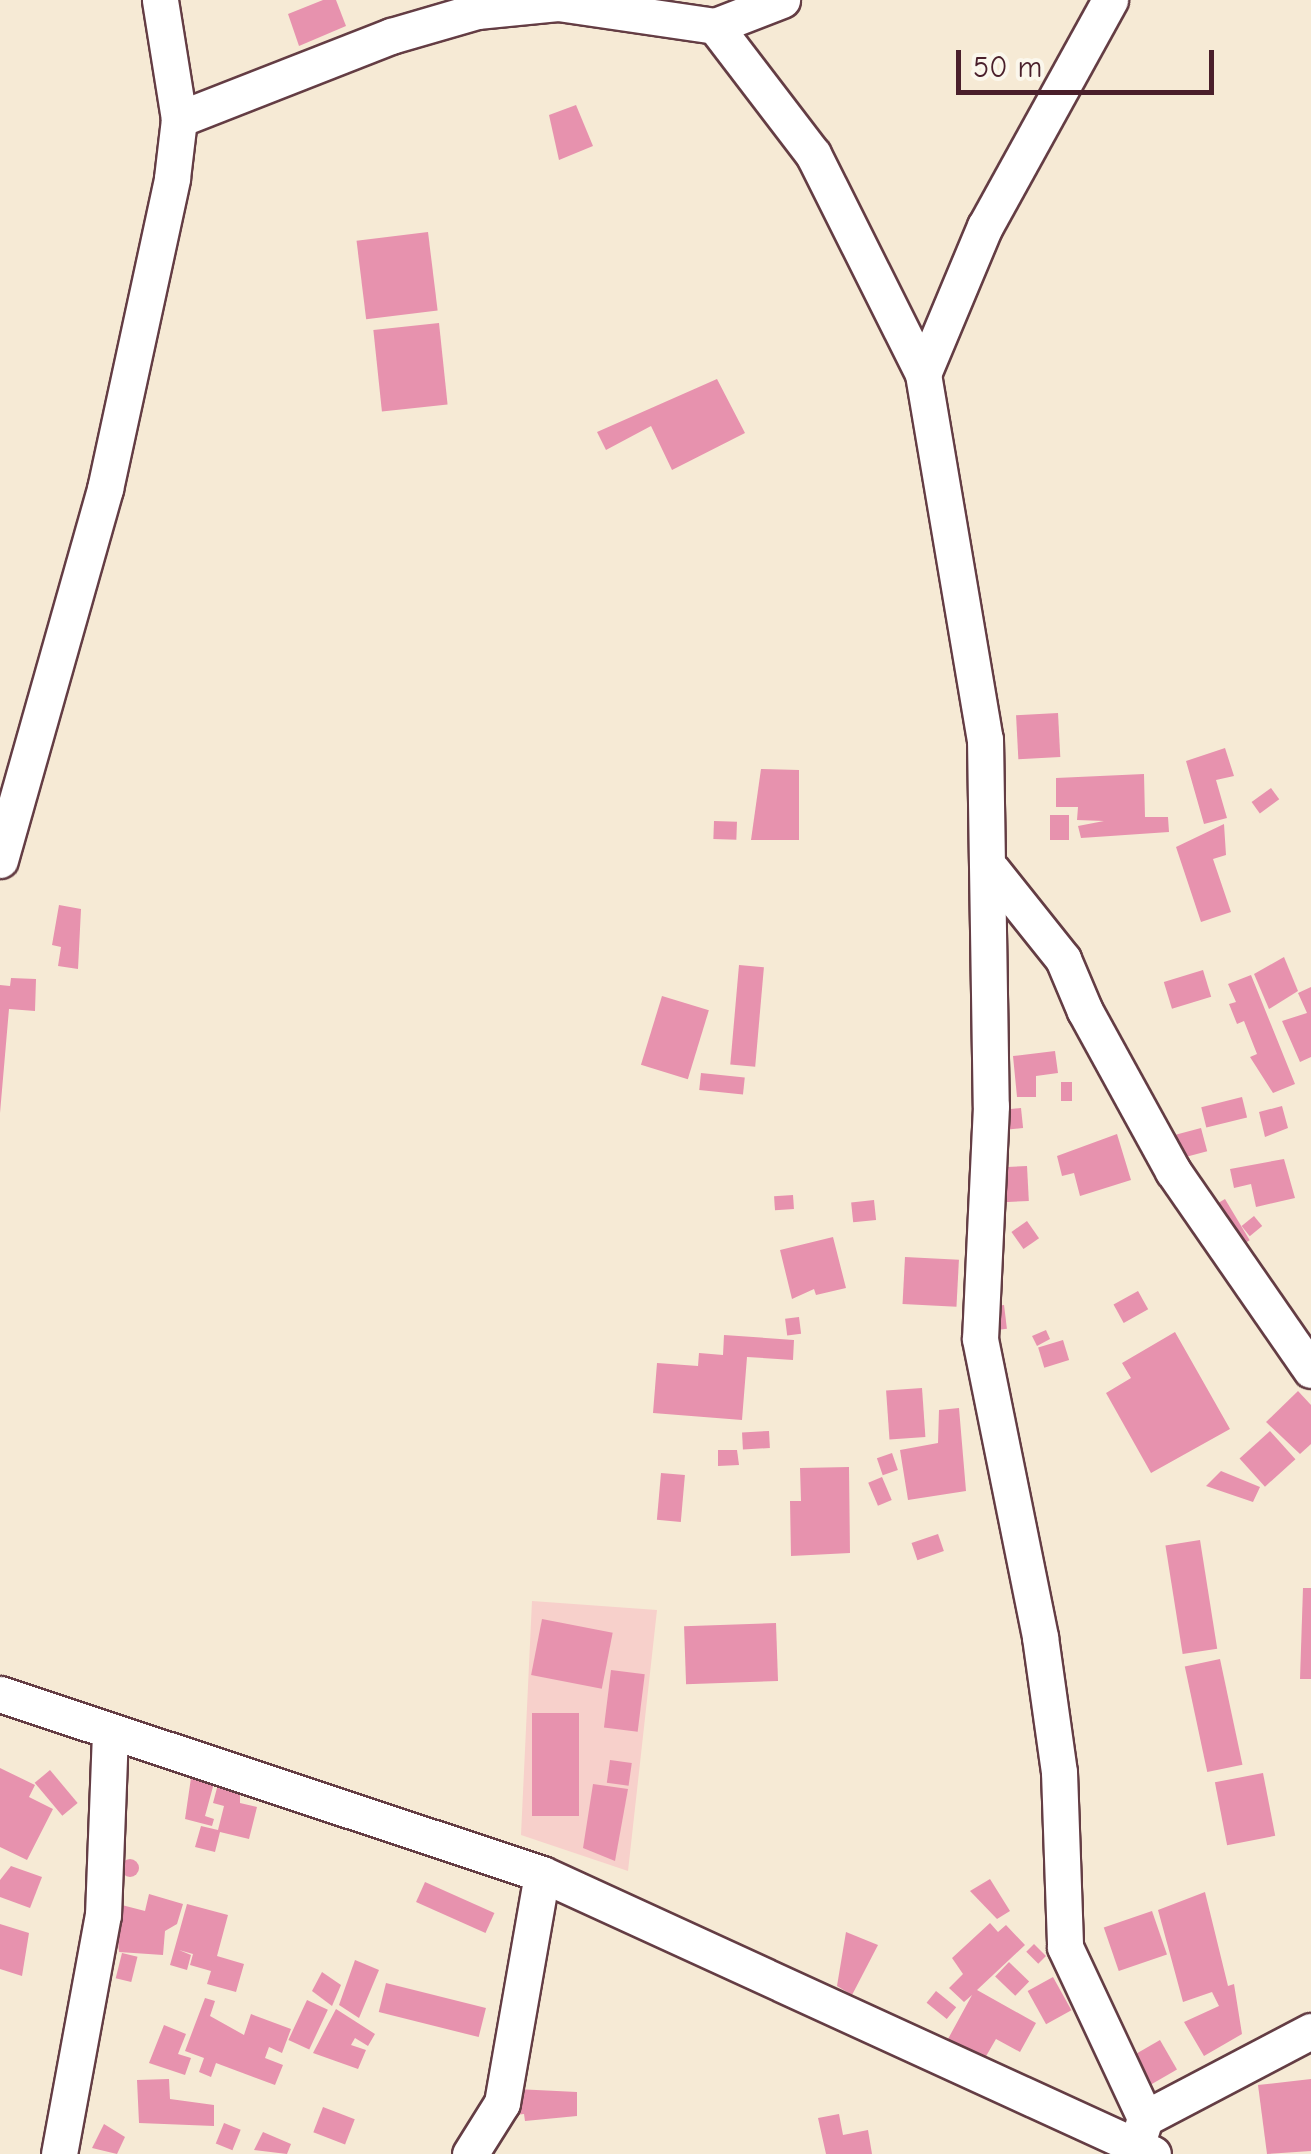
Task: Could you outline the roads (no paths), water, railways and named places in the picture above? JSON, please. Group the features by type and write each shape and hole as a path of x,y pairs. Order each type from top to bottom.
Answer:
{"street":[{"path":"0,860 104,489 179,120 160,0"},
{"path":"179,120 391,36 477,11 558,3 715,26 782,0"},
{"path":"923,374 986,226 1110,0"},
{"path":"715,26 812,154 923,374 985,739 992,870 980,1339 1040,1637 1060,1772 1065,1947 1141,2144"},
{"path":"992,870 1064,959 1085,1011 1173,1171 1311,1370"},
{"path":"0,1694 542,1874 1141,2144"},
{"path":"59,2154 102,1916 110,1733"},
{"path":"470,2154 502,2104 542,1874"},
{"path":"1141,2144 1311,2031"}]}
